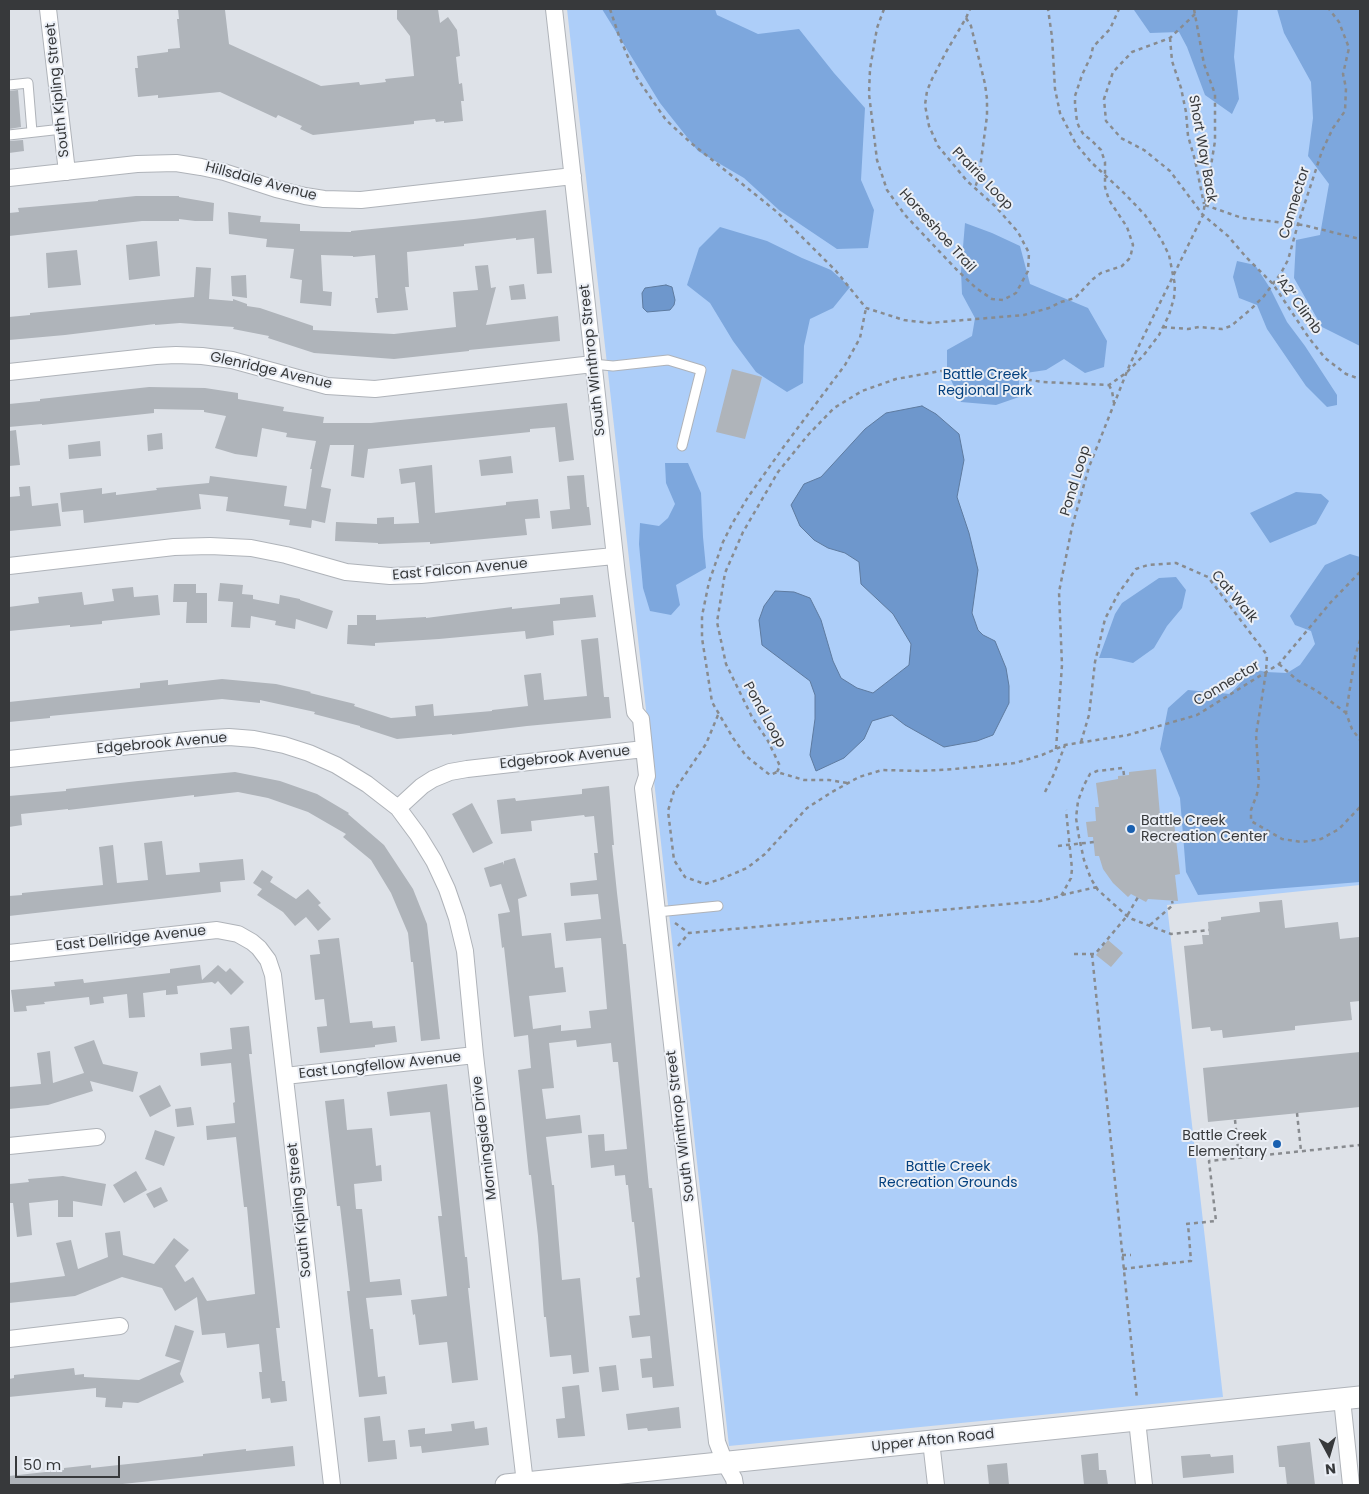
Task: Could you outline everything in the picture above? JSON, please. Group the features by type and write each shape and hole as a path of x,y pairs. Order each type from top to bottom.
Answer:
{"street":[{"name":"South Kipling Street","path":"48,9 66,172"},
{"name":"South Winthrop Street","path":"554,9 614,556 635,712 641,719 639,750 646,776 643,788 656,912 717,1442 735,1485"},
{"name":"Hillsdale Avenue","path":"9,178 137,164 163,163 189,165 224,172 276,189 305,196 352,200 394,197 573,176"},
{"name":"Glenridge Avenue","path":"9,372 156,356 202,356 232,360 327,386 375,389 592,364"},
{"name":"East Falcon Avenue","path":"9,566 174,547 210,546 251,548 286,555 346,572 390,576 421,575 614,556"},
{"name":"Edgebrook Avenue","path":"9,759 196,739 229,737 254,739 284,745 309,753 336,765 368,784 398,808 422,786 450,772 639,750"},
{"name":"Morningside Drive","path":"398,808 434,861 447,889 457,918 465,951 515,1484"},
{"name":"East Dellridge Avenue","path":"9,953 217,930 238,934 252,942"},
{"name":"South Kipling Street","path":"252,942 268,960 273,975 332,1485"},
{"name":"East Longfellow Avenue","path":"285,1076 475,1055"},
{"path":"9,1146 97,1137"},
{"path":"9,1339 120,1326"},
{"name":"Upper Afton Road","path":"515,1484 931,1441 1137,1410 1351,1398"},
{"path":"1351,1398 1351,1485"},
{"path":"1137,1410 1144,1485"},
{"path":"931,1441 936,1485"}],"lane":[{"path":"9,85 28,83 32,132"},
{"path":"9,135 62,129"},
{"path":"592,364 613,366 668,360 701,370 682,446"},
{"path":"656,912 718,906"}],"path":[{"path":"610,9 637,78 666,120 691,143 777,212 836,271 866,308 904,320 929,323 1024,315 1049,308 1075,298 1093,278 1122,266 1129,259 1133,245 1127,227 1109,200 1105,187 1105,162 1101,150 1080,129 1076,116 1075,96 1093,47 1110,29 1119,9"},
{"name":"Horseshoe Trail","path":"884,9 877,28 870,69 869,94 877,160 886,190 905,215 976,288 992,299 1003,300"},
{"name":"Prairie Loop","path":"970,9 932,79 927,91 925,105 930,126 938,146 975,188 995,206 1018,232 1029,253 1028,270 1016,293 1003,300"},
{"path":"1048,9 1052,37 1055,89 1060,112 1076,144 1105,176 1126,195 1153,227 1169,255 1174,273 1176,285 1169,315 1159,335 1143,356 1126,373 1109,385 1114,404"},
{"path":"1194,9 1204,64 1214,94 1215,141 1204,205 1242,218 1298,224 1360,239"},
{"name":"Connector","path":"1163,327 1222,329 1231,326 1250,310 1273,284 1288,260 1322,151 1332,128 1345,110 1346,88 1343,74 1349,48 1339,22 1329,9"},
{"path":"1170,38 1195,14"},
{"path":"966,18 971,26 987,99 987,116 979,176 975,188"},
{"name":"Short Way Back","path":"1114,404 1126,373 1203,216 1204,205 1188,136 1181,88 1172,61 1170,38"},
{"name":"‘A2’ Climb","path":"1170,38 1132,52 1113,72 1104,98 1106,121 1121,138 1144,150 1170,171 1203,216 1228,236 1246,258 1273,284 1309,338 1325,358 1346,374 1360,379"},
{"path":"848,783 829,780 804,780 776,772 770,775 746,756 718,715 712,702 702,638 702,616 709,582 732,524 748,497 845,365 860,338 866,308"},
{"name":"Pond Loop","path":"776,772 780,766 768,741 752,717 726,664 717,622 725,573 743,532 759,501 778,472 808,435 834,408 862,391 896,379 941,371 1043,382 1109,385"},
{"name":"Pond Loop","path":"1056,749 1062,665 1059,592 1072,527 1089,467 1114,404"},
{"name":"Cat Walk","path":"1081,742 1089,715 1095,662 1105,619 1118,594 1136,569 1148,565 1176,563 1208,577 1267,655 1256,734 1259,781 1257,794 1251,810 1251,821 1282,839 1302,842 1321,839 1339,829 1360,807"},
{"name":"Connector","path":"1056,749 1065,745 1128,735 1197,715 1279,664 1331,602 1360,572"},
{"path":"1360,640 1355,657 1346,713 1352,729 1360,740"},
{"path":"1279,664 1297,680 1346,713"},
{"path":"718,715 706,744 674,792 668,811 674,860 685,877 705,884 747,868 765,854 807,808 858,777 882,770 954,770 1015,763 1056,749"},
{"path":"1045,792 1065,745"},
{"path":"1124,775 1123,768 1097,771 1090,774 1078,801 1076,818 1080,844 1091,879 1127,916 1150,926 1171,934 1209,930"},
{"path":"1061,896 1071,878 1072,869 1066,810"},
{"path":"1058,846 1094,842"},
{"path":"675,923 689,933 1040,902 1097,887"},
{"path":"1074,954 1095,954 1127,916 1138,897"},
{"path":"1150,926 1173,905 1172,901"},
{"path":"678,946 689,933"},
{"path":"1092,954 1137,1410"},
{"path":"1297,1113 1301,1151"},
{"path":"1235,1120 1239,1158"},
{"path":"1123,1269 1192,1261 1187,1224 1216,1221 1209,1161 1360,1145"},
{"path":"1122,1255 1131,1255"}],"green space":[{"name":"Battle Creek Regional Park","path":"567,9 1360,9 1360,885 1167,905 1223,1397 729,1446"},
{"path":"602,9 715,9 717,15 758,34 799,29 865,108 861,180 874,210 868,248 837,249 779,210 744,178 698,151 660,103"},
{"path":"1135,9 1238,9 1234,57 1239,99 1232,114 1205,95 1187,47 1179,32 1150,33"},
{"path":"1277,9 1360,9 1360,346 1322,327 1294,278 1296,240 1320,235 1329,184 1308,156 1313,118 1311,82 1284,33"},
{"path":"965,223 1020,246 1030,284 1088,308 1107,341 1104,367 1085,373 1064,359 1046,370 1019,374 1019,397 996,405 961,402 947,371 947,350 972,336 975,318 962,294 961,271"},
{"path":"720,227 767,241 831,270 850,287 833,308 810,319 804,346 803,383 787,392 756,372 733,341 710,303 687,285 699,248"},
{"path":"1237,261 1255,265 1270,288 1287,322 1337,395 1337,405 1327,407 1306,386 1267,329 1257,305 1239,298 1233,277"},
{"path":"665,463 688,463 701,493 706,568 676,585 680,605 671,615 650,611 643,588 639,544 640,523 659,526 668,518 675,504 666,483"},
{"path":"1296,492 1321,494 1329,501 1316,524 1270,543 1250,513"},
{"path":"1350,554 1360,557 1360,882 1198,895 1186,872 1180,798 1160,749 1168,708 1188,690 1230,694 1253,669 1287,673 1300,665 1315,644 1311,631 1295,625 1290,616 1325,565"},
{"path":"1176,577 1186,590 1182,608 1167,626 1154,648 1133,663 1111,658 1099,658 1115,614 1122,603 1159,578"}],"shaded area":[{"path":"666,285 672,287 675,300 674,305 670,310 647,312 643,308 642,293 645,288"},
{"path":"922,406 936,414 959,434 964,460 957,497 969,533 978,570 972,613 978,630 995,641 1006,668 1009,703 993,735 977,741 944,747 905,725 892,715 872,721 864,739 844,758 816,771 810,755 815,719 815,695 810,681 762,645 759,620 764,606 775,591 794,592 810,598 821,620 833,661 841,678 857,688 873,693 909,665 911,644 893,614 861,584 859,562 845,553 828,548 814,540 800,526 791,505 804,484 821,477 865,429 886,413"}],"building":[{"path":"178,9 225,10 229,44 321,86 359,82 360,85 386,82 385,79 414,76 410,36 397,19 397,9 438,9 440,23 448,17 457,30 460,56 456,57 459,84 462,83 464,101 461,101 463,121 444,123 444,121 436,122 435,119 414,121 414,124 313,135 300,129 302,126 278,115 276,118 220,92 158,98 158,95 138,97 135,68 138,68 137,56 168,52 168,49 180,48 177,19 179,19"},
{"path":"18,90 21,127 9,129 9,91"},
{"path":"23,140 24,151 9,153 9,141"},
{"path":"136,196 179,196 214,203 213,221 179,219 179,221 142,221 9,236 9,213 19,212 18,208"},
{"path":"546,210 552,273 537,274 534,238 516,240 516,238 407,252 409,287 405,287 408,310 377,313 375,298 378,298 375,255 353,257 321,255 323,291 332,292 331,306 300,303 302,280 290,278 294,249 266,247 267,239 229,234 228,212 261,216 260,222 300,224 300,231 351,232"},
{"path":"157,241 160,276 129,280 126,245"},
{"path":"77,250 81,285 48,288 46,253"},
{"path":"488,265 491,288 496,287 486,325 558,316 560,341 394,359 314,353 268,338 269,336 233,329 234,327 180,323 9,340 9,317 30,315 30,313 194,297 196,267 211,268 209,299 233,301 233,299 247,304 247,306 260,308 313,326 313,330 394,334 456,327 453,292 478,290 475,266"},
{"path":"246,275 247,298 232,296 231,276"},
{"path":"524,284 526,299 511,300 509,286"},
{"path":"732,369 762,377 745,439 716,432"},
{"path":"149,387 205,388 238,393 238,399 284,407 283,411 324,417 323,423 371,423 567,403 574,460 559,462 555,427 530,429 530,432 368,449 364,478 351,476 354,445 330,445 321,487 331,489 325,523 312,520 311,528 289,525 290,520 226,511 228,497 199,494 201,509 84,523 83,510 62,512 60,493 102,488 102,494 116,492 116,495 157,490 156,488 209,483 210,476 287,486 284,506 306,509 312,469 310,469 316,441 286,437 287,433 262,428 257,457 235,454 215,448 226,416 204,412 204,410 154,409 154,413 9,427 9,404"},
{"path":"16,430 20,465 9,466 9,431"},
{"path":"162,433 163,449 148,451 147,435"},
{"path":"100,441 101,456 69,459 68,445"},
{"path":"511,456 513,473 481,476 479,460"},
{"path":"432,465 435,513 506,505 506,502 538,499 540,518 525,519 527,535 430,544 430,542 378,544 335,541 336,522 377,524 377,518 394,517 394,524 419,523 415,482 401,484 399,469"},
{"path":"584,475 591,525 552,529 550,511 570,509 567,476"},
{"path":"30,486 32,506 58,503 61,526 9,531 9,497 20,496 19,487"},
{"path":"220,583 243,585 242,594 253,595 253,599 279,604 280,595 300,599 333,611 327,629 296,619 295,629 275,625 276,621 251,616 250,628 231,627 233,602 218,601"},
{"path":"174,584 196,584 196,593 207,593 207,623 186,623 187,602 173,602"},
{"path":"133,587 134,597 158,595 160,615 102,621 102,624 9,631 9,607 39,603 38,597 82,592 84,605 114,601 112,589"},
{"path":"593,595 596,617 553,621 554,635 526,639 525,631 375,643 375,646 347,644 348,625 357,625 357,615 376,615 376,620 426,618 512,607 512,609 560,604 560,598"},
{"path":"598,638 604,697 609,697 611,718 397,739 360,726 314,714 315,712 260,700 260,703 222,699 50,716 50,718 9,722 9,702 140,688 140,683 168,680 168,685 222,679 276,684 355,704 354,706 391,718 416,716 415,706 433,704 434,716 528,706 524,675 541,673 544,700 587,696 581,640"},
{"name":"Battle Creek Recreation Center","path":"1156,769 1160,815 1173,813 1180,874 1175,875 1178,901 1148,899 1146,902 1131,894 1128,897 1113,883 1103,869 1099,856 1095,856 1093,837 1088,837 1086,822 1096,821 1095,807 1099,807 1096,783 1118,779 1118,776 1129,775 1129,772"},
{"path":"235,772 280,781 317,794 349,813 384,845 413,889 427,924 440,1039 421,1041 408,933 391,893 371,860 343,837 346,834 308,812 268,798 238,792 21,814 22,825 9,827 9,796"},
{"path":"609,786 617,893 623,944 626,944 649,1188 652,1188 674,1386 653,1388 652,1377 642,1378 640,1359 652,1358 650,1336 632,1338 629,1316 640,1315 636,1278 640,1277 628,1185 626,1185 625,1175 615,1176 614,1165 591,1168 588,1135 604,1134 605,1151 627,1149 618,1062 613,1062 611,1043 577,1047 576,1040 549,1043 554,1088 542,1089 546,1119 580,1115 582,1133 546,1137 552,1185 554,1185 562,1280 580,1278 589,1372 573,1374 571,1355 550,1357 546,1317 544,1317 538,1236 531,1175 529,1175 518,1070 531,1068 528,1035 514,1037 504,947 502,948 498,914 510,912 501,884 490,887 484,868 503,862 504,865 504,861 515,858 527,896 518,899 522,936 551,933 555,968 563,967 566,992 529,996 533,1029 561,1025 561,1031 591,1028 589,1011 607,1009 601,938 566,941 564,923 601,919 598,894 571,896 570,883 597,880 594,853 598,853 594,816 585,817 584,815 531,821 532,831 501,834 497,800 515,798 516,801 582,794 582,789"},
{"path":"472,803 493,843 473,853 452,814"},
{"path":"162,841 166,875 200,872 199,863 243,859 245,880 220,882 221,892 9,916 9,896 103,885 99,847 113,845 117,883 148,880 144,843"},
{"path":"262,870 273,877 270,882 296,899 308,889 321,903 318,905 331,919 318,931 306,917 295,926 283,912 257,895 262,889 253,883"},
{"path":"1282,900 1285,928 1338,922 1340,939 1359,937 1360,1001 1350,1002 1352,1020 1295,1026 1295,1030 1223,1038 1222,1030 1211,1031 1210,1027 1192,1029 1184,946 1203,944 1202,935 1209,935 1208,922 1221,920 1221,917 1260,912 1259,902"},
{"path":"339,938 350,1023 372,1021 373,1028 395,1026 397,1042 375,1045 375,1047 320,1053 317,1027 327,1026 324,999 315,1000 310,955 320,954 318,940"},
{"path":"1108,940 1123,953 1111,967 1096,955"},
{"path":"200,965 202,980 218,965 226,972 230,968 244,982 231,995 218,981 215,984 212,982 177,986 178,994 166,995 166,990 143,993 145,1017 129,1018 127,994 103,997 104,1003 90,1005 89,997 44,1002 45,1004 26,1006 27,1011 14,1012 11,990 55,986 54,982 83,979 84,983 170,973 170,969"},
{"path":"249,1026 252,1054 249,1054 280,1328 276,1328 282,1381 285,1381 287,1401 271,1403 270,1398 262,1399 259,1372 262,1372 259,1344 227,1348 225,1333 202,1335 197,1297 175,1311 162,1288 122,1277 75,1296 9,1303 9,1283 65,1276 56,1243 71,1240 78,1269 108,1257 105,1233 120,1231 123,1255 154,1264 174,1238 189,1250 175,1266 185,1282 193,1277 207,1301 255,1294 247,1207 244,1207 236,1137 207,1140 206,1126 235,1123 231,1063 201,1066 200,1053 232,1049 230,1028"},
{"path":"94,1040 103,1064 138,1072 133,1092 90,1081 93,1091 48,1105 9,1109 9,1087 41,1084 37,1053 50,1051 53,1083 84,1073 74,1047"},
{"path":"1360,1052 1360,1107 1208,1122 1203,1068"},
{"path":"447,1084 465,1257 467,1257 470,1288 468,1288 478,1380 452,1383 447,1342 419,1345 411,1300 447,1296 438,1216 442,1216 430,1112 390,1116 387,1092"},
{"path":"160,1085 171,1106 150,1117 139,1096"},
{"path":"344,1099 347,1130 372,1128 376,1166 381,1165 382,1181 354,1184 356,1209 362,1209 370,1282 400,1279 402,1295 366,1298 370,1329 373,1329 378,1377 385,1376 387,1394 359,1397 347,1291 350,1291 340,1206 337,1206 325,1101"},
{"path":"191,1107 194,1125 177,1127 175,1109"},
{"path":"155,1130 175,1137 164,1166 145,1159"},
{"path":"136,1171 147,1190 124,1203 113,1185"},
{"path":"63,1176 106,1184 102,1206 73,1201 73,1217 58,1217 58,1200 29,1203 32,1235 17,1237 13,1203 9,1203 9,1184 29,1182 28,1179"},
{"path":"161,1187 168,1201 154,1208 146,1194"},
{"path":"175,1325 194,1331 180,1374 184,1382 138,1403 123,1402 122,1408 105,1407 106,1398 96,1397 96,1388 9,1397 9,1379 14,1378 14,1375 74,1368 75,1375 84,1374 84,1377 139,1380 181,1361 165,1356"},
{"path":"616,1365 619,1390 602,1392 599,1367"},
{"path":"579,1385 585,1436 558,1438 556,1419 565,1418 562,1387"},
{"path":"679,1407 681,1428 648,1431 647,1428 628,1430 626,1414"},
{"path":"380,1416 383,1441 395,1440 397,1459 368,1462 364,1418"},
{"path":"474,1421 475,1429 487,1427 489,1445 422,1453 421,1446 410,1447 408,1430 425,1428 425,1434 452,1431 451,1424"},
{"path":"1310,1442 1315,1485 1287,1485 1285,1467 1279,1467 1277,1446"},
{"path":"293,1446 295,1466 113,1485 9,1485 9,1476 64,1470 64,1468 91,1465 91,1468 203,1456 203,1454 246,1449 246,1451"},
{"path":"1098,1453 1099,1470 1106,1470 1108,1485 1084,1485 1081,1455"},
{"path":"1210,1454 1211,1457 1233,1455 1234,1473 1183,1478 1181,1456"},
{"path":"1007,1463 1009,1485 989,1485 987,1465"}],"place":[{"name":"Battle Creek Recreation Center","path":"1131,829"},
{"name":"Battle Creek Elementary","path":"1277,1144"}],"park label":[{"name":"Battle Creek Recreation Grounds","path":"948,1176"}]}
